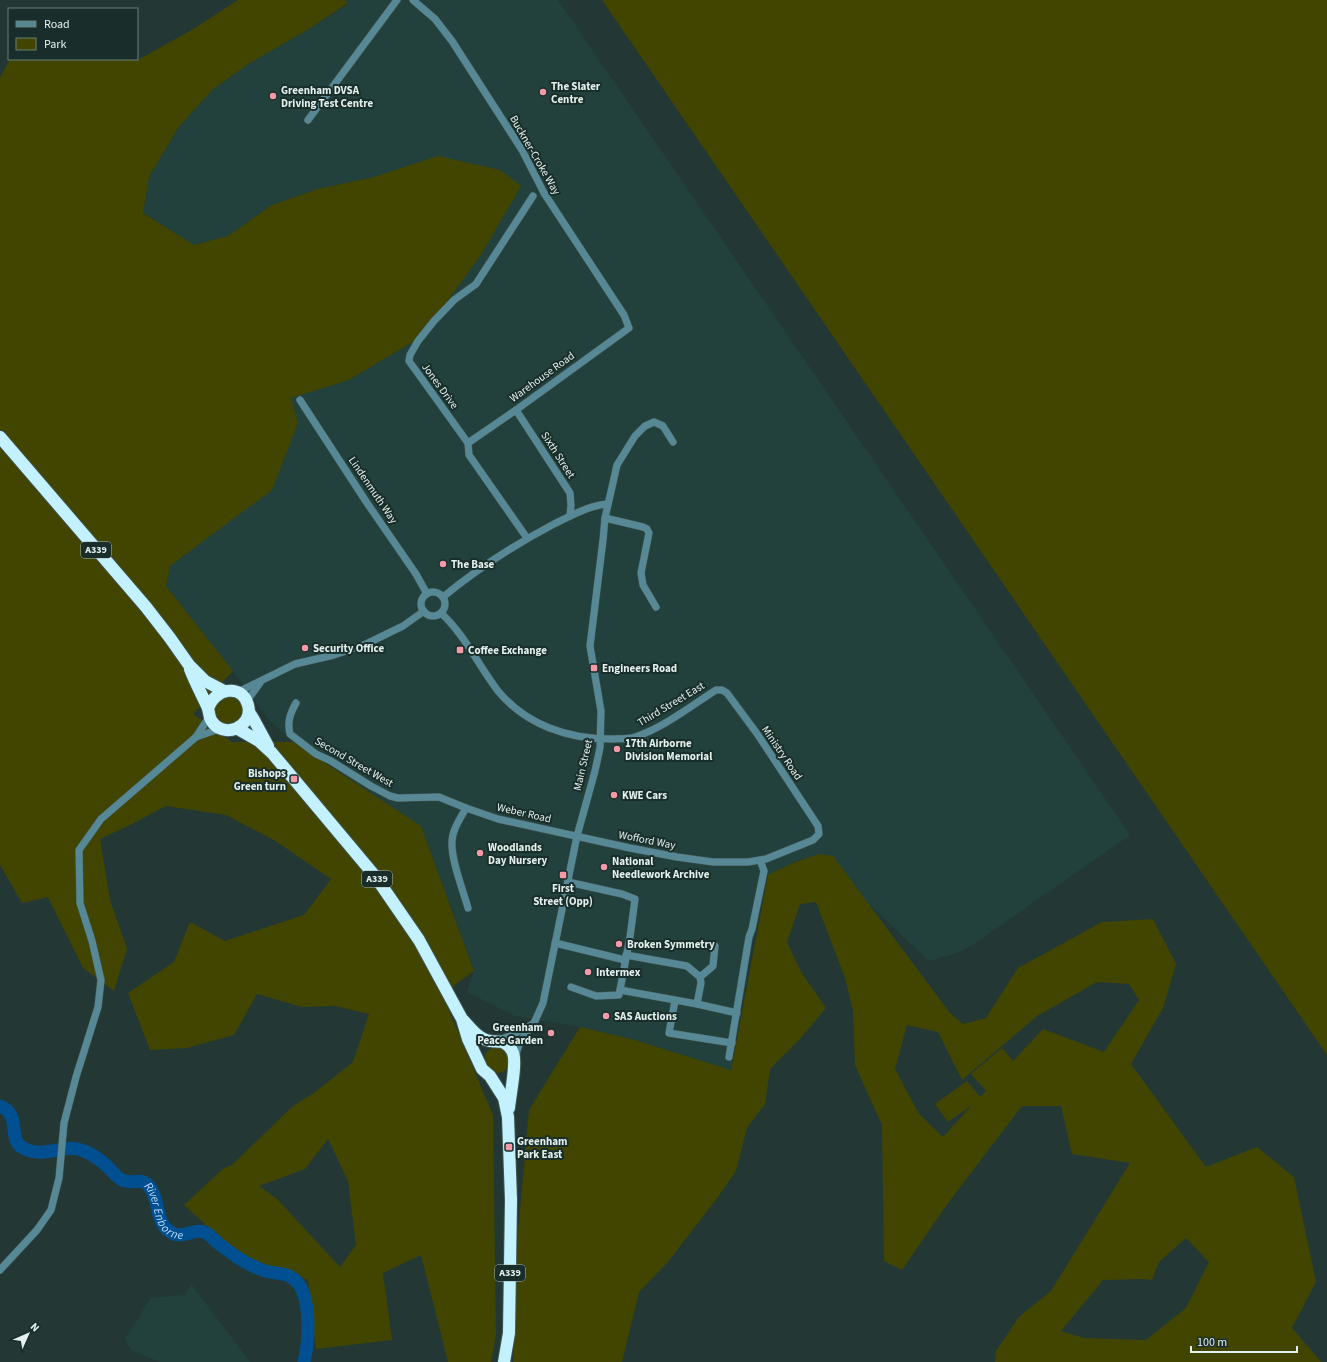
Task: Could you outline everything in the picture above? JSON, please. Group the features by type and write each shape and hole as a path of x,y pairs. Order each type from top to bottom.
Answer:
{"highway":[{"name":"A339","path":"0,437 146,607 189,665 205,681 229,691"},
{"name":"A339","path":"189,665 209,713"},
{"path":"229,691 241,695 248,707 246,722 232,731 225,731 215,726 209,713 213,698 218,694 229,691"},
{"name":"A339","path":"248,707 272,753"},
{"name":"A339","path":"238,728 259,741 272,753 355,852 390,897 427,953 462,1019 468,1039 480,1064"},
{"name":"A339","path":"462,1019 478,1036 484,1040 493,1042"},
{"path":"493,1042 500,1042 510,1047 514,1060 512,1068 508,1073 502,1076 490,1076 482,1069 480,1064 480,1053 483,1048 493,1042"},
{"name":"A339","path":"504,1362 509,1332 511,1200 508,1117 514,1060"},
{"name":"A339","path":"490,1076 504,1098 508,1117"}],"street":[{"path":"308,120 398,0"},
{"name":"Buckner-Croke Way","path":"413,0 435,19 452,41 522,150 544,192 624,316 629,328"},
{"name":"Jones Drive","path":"528,538 469,455 468,443 409,361 410,355 418,341 447,306 476,284 533,196"},
{"name":"Warehouse Road","path":"468,443 629,328"},
{"name":"Lindenmuth Way","path":"300,400 367,503 416,574 427,594"},
{"name":"Sixth Street","path":"516,410 570,493 570,516"},
{"name":"Main Street","path":"514,1060 520,1042 535,1021 543,1003 577,836 595,771 601,739 601,711 590,646 605,518 617,465 635,436 645,426 654,422 663,426 674,442"},
{"path":"443,597 482,568 528,538 570,516 594,506 608,504"},
{"path":"605,518 647,529 649,533 641,573 643,585 656,607"},
{"path":"430,592 437,593 443,597 445,607 441,613 434,616 424,611 422,608 422,600 427,594 430,592"},
{"path":"229,691 242,690 295,664 366,644 403,626 424,611"},
{"path":"441,613 452,625 497,689 513,707 532,720 552,730 581,737 601,739"},
{"path":"248,707 261,681"},
{"name":"Third Street East","path":"601,739 633,738 646,733 716,690 722,690 727,693"},
{"name":"Ministry Road","path":"727,693 762,742 818,826"},
{"name":"Second Street West","path":"296,703 288,725 290,734 316,754 390,796 398,798 439,797 466,808"},
{"path":"0,1270 37,1230 51,1210 59,1178 64,1123 76,1077 98,1008 101,980 92,940 80,903 79,850 102,819 196,737 209,713"},
{"path":"196,737 219,729"},
{"path":"466,808 453,834 452,854 468,908"},
{"name":"Weber Road","path":"466,808 524,826 577,836"},
{"name":"Wofford Way","path":"577,836 630,848 700,860 734,863 760,860 784,853 813,840 819,834 818,826"},
{"path":"729,1057 749,937 764,871 760,860"},
{"path":"568,882 622,894 635,899 630,937 619,995 596,996 571,987"},
{"path":"555,943 625,957 687,966 700,977 701,983 697,1004"},
{"path":"700,977 713,966 715,946"},
{"path":"620,990 737,1013"},
{"path":"675,1001 669,1033 732,1043"},
{"path":"493,1042 503,1039 531,1025"}],"shaded area":[{"path":"345,0 558,0 1130,835 971,946 960,952 929,961 868,903 833,856 801,859 783,867 768,876 757,924 749,937 731,1070 635,1040 580,1027 515,1016 467,992 474,970 421,826 293,742 268,719 233,671 166,586 170,566 224,525 291,397 349,380 421,337 481,255 521,186 374,177 318,189 272,205 228,236 194,245 143,213 149,177 178,128 212,90 250,63 309,29 348,4"},
{"path":"191,1284 250,1362 160,1362 131,1350 125,1338 151,1298 185,1295"}],"green space":[{"path":"238,0 345,0 348,3 309,29 250,63 212,90 178,128 149,177 143,213 194,245 228,236 272,205 318,189 374,177 438,156 500,170 521,186 481,255 421,337 349,380 291,398 298,423 272,490 170,566 166,586 233,671 193,714 232,742 293,742 421,826 474,971 442,994 493,1115 496,1335 491,1362 448,1362 421,1255 383,1273 392,1340 316,1349 308,1280 246,1261 184,1205 224,1168 232,1165 293,1106 314,1093 353,1062 369,1014 335,1006 302,1007 257,994 234,1035 187,1048 150,1050 128,993 174,962 190,922 225,941 304,915 331,879 274,840 226,815 166,806 100,839 110,900 127,949 114,991 83,968 48,897 22,903 0,865 0,78 9,60 138,60 195,28","holes":["328,1139 348,1181 356,1245 340,1267 277,1199 259,1186 305,1169"]},
{"path":"602,0 1327,0 1327,1055"},
{"path":"226,694 237,696 244,709 242,719 228,726 217,721 212,709"},
{"path":"820,854 833,856 950,1013 963,1024 986,1018 1018,968 1102,922 1153,919 1176,964 1163,1008 1131,1064 1206,1167 1257,1147 1294,1177 1316,1282 1292,1328 1321,1362 995,1362 996,1351 1019,1317 1051,1291 1130,1163 1072,1154 1061,1106 1022,1106 948,1203 902,1270 884,1261 882,1125 855,1065 853,1011 845,978 816,902 800,904 787,942 801,972 826,1008 800,1039 770,1069 765,1104 747,1128 736,1171 715,1201 667,1263 639,1292 622,1362 513,1362 518,1233 529,1110 580,1027 635,1040 731,1070 768,875 793,863","holes":["1097,982 1129,984 1139,1000 1104,1052 1043,1029 1013,1061 1002,1048 971,1074 986,1091 980,1097 967,1081 935,1104 948,1122 972,1105 943,1137 919,1114 895,1069 907,1025 938,1032 962,1080 1037,1016","1186,1238 1209,1262 1186,1308 1146,1340 1084,1338 1061,1331 1103,1280 1152,1280 1159,1262"]},
{"path":"497,1047 506,1051 510,1060 506,1069 497,1073 488,1069 484,1060 488,1051"}],"waterway":[{"name":"River Enborne","path":"0,1106 7,1110 11,1115 16,1139 18,1144 23,1148 39,1152 68,1148 87,1152 102,1162 122,1180 129,1182 139,1181 148,1185 152,1190 159,1215 165,1227 169,1231 178,1235 200,1231 204,1232 245,1262 264,1271 284,1274 291,1277 298,1283 303,1292 308,1316 307,1342 304,1362"}],"place":[{"name":"The Slater Centre","path":"543,92"},
{"name":"Greenham DVSA Driving Test Centre","path":"273,96"},
{"name":"The Base","path":"443,564"},
{"name":"Security Office","path":"305,648"},
{"name":"Coffee Exchange","path":"460,650"},
{"name":"Engineers Road","path":"594,668"},
{"name":"17th Airborne Division Memorial","path":"617,749"},
{"name":"Bishops Green turn","path":"294,779"},
{"name":"KWE Cars","path":"614,795"},
{"name":"Woodlands Day Nursery","path":"480,853"},
{"name":"National Needlework Archive","path":"604,867"},
{"name":"First Street (Opp)","path":"563,875"},
{"name":"Broken Symmetry","path":"619,944"},
{"name":"Intermex","path":"588,972"},
{"name":"SAS Auctions","path":"606,1016"},
{"name":"Greenham Peace Garden","path":"551,1033"},
{"name":"Greenham Park East","path":"509,1147"}]}
